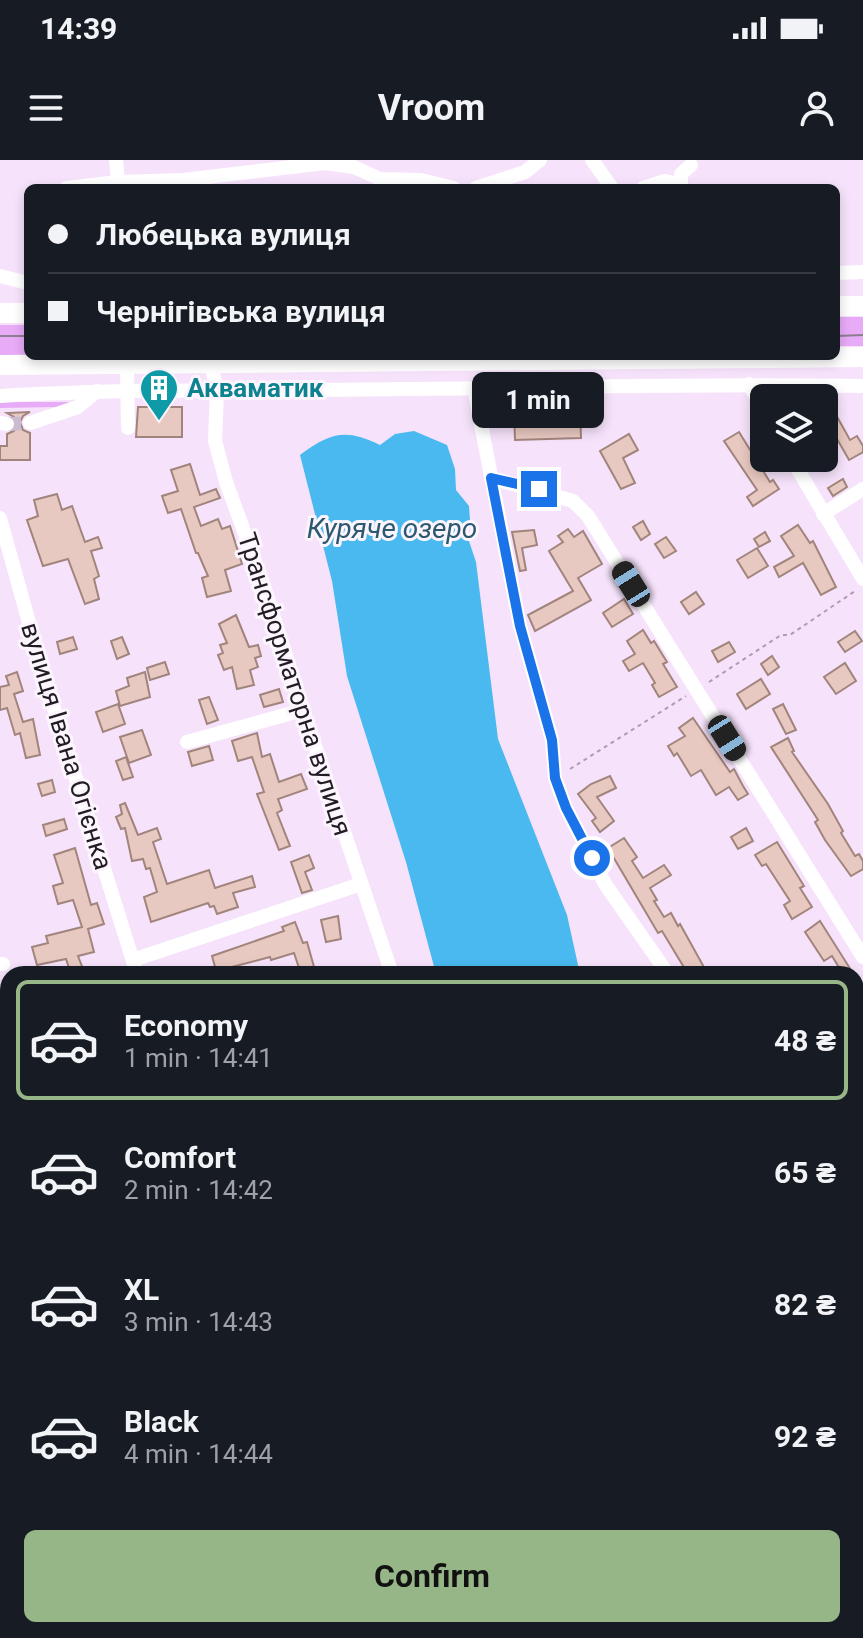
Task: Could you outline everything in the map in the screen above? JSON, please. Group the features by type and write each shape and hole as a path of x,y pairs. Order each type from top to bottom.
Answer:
{"highway":[{"path":"840,306 863,306"},
{"path":"0,313 24,313"},
{"path":"840,357 863,357"},
{"path":"0,365 211,360 614,360"}],"street":[{"path":"116,160 118,182"},
{"path":"373,160 383,184"},
{"path":"488,184 525,172 540,160"},
{"path":"592,160 609,184"},
{"path":"101,184 183,180 319,162 354,167 383,184 421,180 438,184"},
{"path":"680,184 681,174 691,165"},
{"path":"840,273 863,272"},
{"path":"0,276 24,282"},
{"name":"Трансформаторна вулиця","path":"211,360 217,391 215,441 226,482 264,586 389,966"},
{"path":"448,362 449,389"},
{"path":"127,364 128,428"},
{"path":"0,396 98,390 749,384 863,386"},
{"path":"474,388 520,626 552,740 555,778 566,808 605,884 662,966"},
{"path":"30,423 78,407 98,390"},
{"path":"799,472 862,578"},
{"path":"491,478 573,501 599,532 863,957"},
{"path":"823,514 863,489"},
{"name":"вулиця Івана Огієнка","path":"0,518 43,673 135,966"},
{"path":"187,742 303,710"},
{"path":"138,966 361,884"}],"path":[{"path":"555,778 781,635 790,635 862,578"}],"shaded area":[{"path":"840,317 863,317 863,346 840,346"},
{"path":"0,325 24,325 24,355 0,355"},
{"path":"0,402 70,402 58,407 0,408"}],"water":[{"name":"Куряче озеро","path":"414,431 447,445 455,469 456,490 469,506 470,520 466,532 476,562 498,739 567,915 578,966 434,966 406,862 347,676 332,581 300,455 338,435 357,436 380,445 395,434"}],"building":[{"name":"Акваматик","path":"138,407 182,407 182,437 136,437"},
{"path":"580,409 581,438 515,440 514,410"},
{"path":"30,412 20,422 23,430 30,433 30,460 0,460 0,446 7,446 7,434 14,431 17,425 14,417 7,413"},
{"path":"838,418 850,440 857,436 863,446 863,452 849,460 838,441"},
{"path":"739,432 750,450 750,472 764,472 779,489 753,506 747,497 757,490 724,441"},
{"path":"629,434 638,450 623,458 635,483 621,489 600,451"},
{"path":"190,464 200,495 216,489 220,498 194,507 201,526 218,519 222,529 230,526 242,564 225,570 231,591 207,597 202,578 208,576 196,553 181,509 168,513 162,496 178,491 171,470"},
{"path":"843,479 847,487 833,496 828,488"},
{"path":"57,494 62,510 72,506 85,542 98,537 102,548 91,551 99,576 94,579 99,599 85,604 68,559 43,566 27,520 38,516 34,500"},
{"path":"643,521 650,534 641,540 633,527"},
{"path":"798,525 810,543 813,541 836,587 821,595 803,563 779,577 774,567 794,556 781,536"},
{"path":"568,529 574,537 583,531 602,564 578,578 591,600 535,631 528,615 573,591 549,551 563,542 558,536"},
{"path":"534,530 537,545 522,548 526,570 520,571 512,532"},
{"path":"765,532 770,541 759,547 754,539"},
{"path":"666,537 676,551 664,558 655,544"},
{"path":"757,548 768,566 748,578 737,560"},
{"path":"696,592 704,604 689,614 681,602"},
{"path":"624,599 633,614 612,627 603,613"},
{"path":"236,615 249,647 258,645 261,656 255,658 258,667 250,670 254,685 237,689 232,667 224,670 218,655 223,653 220,645 227,643 219,624"},
{"path":"643,630 667,662 663,664 677,687 659,697 643,663 629,671 623,661 635,654 627,641"},
{"path":"855,631 862,641 845,652 838,642"},
{"path":"73,637 77,649 60,654 57,642"},
{"path":"122,637 129,654 117,659 111,641"},
{"path":"729,642 735,652 718,662 712,651"},
{"path":"772,656 779,667 768,675 761,664"},
{"path":"165,662 169,674 150,680 147,668"},
{"path":"845,663 856,681 836,694 824,677"},
{"path":"17,672 23,691 14,694 23,722 33,719 40,755 26,758 20,733 15,735 7,708 0,710 0,687 9,685 6,676"},
{"path":"145,672 150,697 120,706 116,691 129,686 127,678"},
{"path":"761,679 770,694 746,709 737,694"},
{"path":"279,689 283,702 264,707 260,695"},
{"path":"209,697 218,720 207,724 199,700"},
{"path":"118,704 125,724 103,732 96,712"},
{"path":"783,704 796,730 786,734 773,709"},
{"path":"693,718 730,772 734,769 748,794 738,800 729,787 716,795 701,770 691,776 677,753 674,756 668,746 685,736 679,728"},
{"path":"142,730 151,755 129,763 120,737"},
{"path":"257,733 262,757 270,754 279,782 301,774 307,789 278,799 282,810 277,813 290,846 279,850 257,794 264,792 252,757 238,761 232,741"},
{"path":"788,738 792,752 828,804 855,856 859,854 863,861 863,869 851,876 825,840 815,822 818,820 771,747"},
{"path":"209,746 213,760 192,766 188,752"},
{"path":"126,757 133,777 123,780 116,761"},
{"path":"610,776 616,788 597,797 614,821 600,832 592,821 596,818 578,794"},
{"path":"52,780 55,792 42,796 38,784"},
{"path":"125,803 138,835 157,828 161,839 153,842 167,884 209,870 215,888 252,876 255,887 233,893 238,907 217,914 214,906 210,907 208,903 151,922 144,897 157,892 150,868 146,869 143,859 132,861 125,828 121,829 116,817 122,814 120,805"},
{"path":"64,819 67,829 46,836 43,825"},
{"path":"746,828 753,841 738,849 731,837"},
{"path":"624,838 637,857 632,861 643,878 664,865 671,875 650,888 657,900 654,901 664,917 671,913 678,926 680,924 703,966 683,966 662,931 658,933 608,848"},
{"path":"777,842 804,886 800,888 812,907 792,919 784,905 790,901 766,864 762,866 755,855"},
{"path":"75,848 91,905 97,903 104,924 88,929 94,952 78,956 82,966 68,966 66,959 37,965 32,947 48,943 46,936 82,927 73,900 58,904 53,886 63,883 54,855"},
{"path":"309,855 314,868 305,872 312,890 302,893 291,862"},
{"path":"338,916 341,939 326,942 321,920"},
{"path":"820,921 848,966 838,966 832,956 824,961 805,932"},
{"path":"295,922 303,943 307,942 314,966 298,966 294,953 236,966 215,966 212,956 284,931 282,927"}],"tunnel":[{"path":"7,424 30,423"}],"tram line":[{"path":"840,336 863,335"},
{"path":"0,336 24,336"}],"place":[{"name":"Акваматик","path":"159,422"}],"route":[{"path":"539,489 491,478 520,626 552,740 555,778 566,808 592,858"}]}
